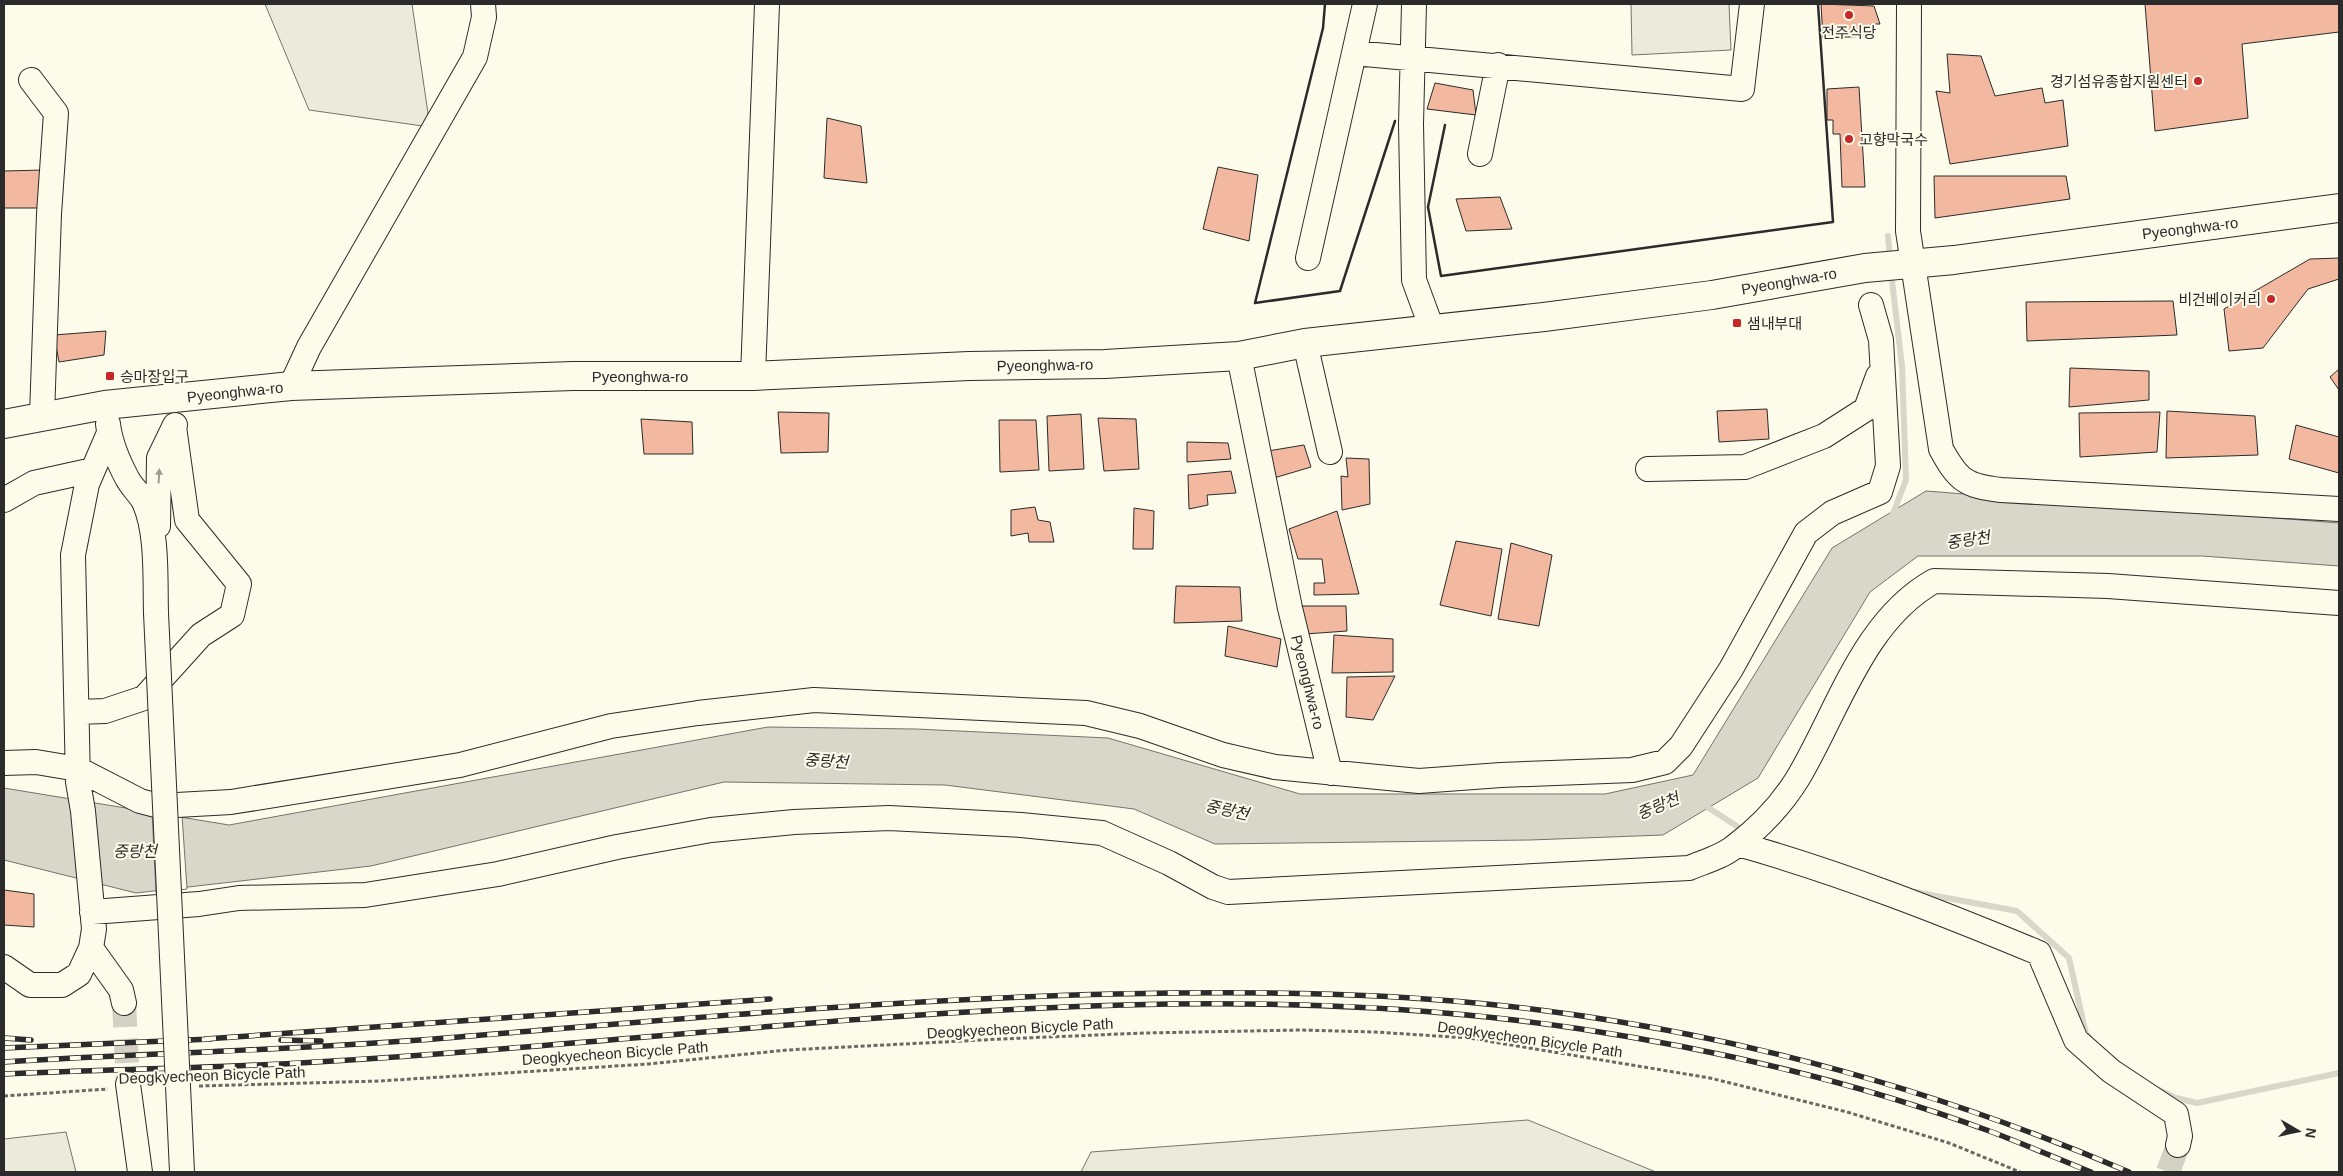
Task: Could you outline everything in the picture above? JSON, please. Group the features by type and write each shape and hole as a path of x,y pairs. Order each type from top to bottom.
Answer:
{"main road":[{"name":"Pyeonghwa-ro","path":"4,424 106,405 291,386 573,376 753,376 969,366 1105,364 1239,356 1305,343 1712,295 1898,266 2339,208"}],"street":[{"path":"291,386 309,347 475,57 484,17 483,4"},
{"path":"753,376 767,4"},
{"path":"1308,258 1365,4"},
{"path":"1414,4 1411,124 1414,280 1432,329"},
{"path":"1354,53 1742,89 1752,4"},
{"path":"1909,4 1908,231 1898,266 1941,449 1954,472 1976,487 2339,509"},
{"path":"1480,154 1498,65"},
{"path":"31,80 56,113 49,214 42,416"},
{"path":"4,763 36,762 78,776 140,801 159,806 231,802 460,764 611,726 698,713 814,700 1086,713 1140,726 1223,755 1275,766 1419,782 1501,775 1632,770 1664,762 1681,746 1731,669 1806,533 1832,513 1880,492 1888,466 1881,340 1871,305"},
{"path":"1305,343 1330,452"},
{"name":"Pyeonghwa-ro","path":"1239,356 1290,608 1330,773"},
{"path":"1648,469 1745,467 1824,436 1866,409 1882,365"},
{"path":"154,560 158,530 159,458 186,398"},
{"path":"106,405 109,433 127,479 143,500 150,524 154,560 182,1172"},
{"path":"77,712 105,711 144,698 201,635 232,615 239,584 187,520 174,427"},
{"path":"4,967 30,985 62,986 79,974 91,948 94,929 78,776 73,554 87,484 109,433"},
{"path":"4,500 34,483 93,470"},
{"path":"91,906 199,904 239,898 364,895 498,874 617,847 711,830 794,822 889,818 1021,825 1102,833 1169,863 1213,887 1228,892 1689,868 1732,849 1748,835 1797,779 1871,640 1914,592 1934,581 2108,586 2339,603"},
{"path":"1748,835 1786,858 1932,909 2039,953 2076,1040 2111,1071 2176,1114 2180,1136 2178,1145"},
{"path":"91,948 121,990 124,1003"},
{"path":"128,1086 140,1172"}],"path":[{"name":"Deogkyecheon Bicycle Path","path":"194,1086 379,1081 648,1064 787,1050 1001,1039 1144,1033 1375,1032 1469,1038 1710,1078 1847,1112 1949,1143 2020,1172"},
{"name":"Deogkyecheon Bicycle Path","path":"4,1096 128,1086"}],"shaded area":[{"path":"265,4 412,4 430,127 309,110"},
{"path":"1631,4 1729,4 1731,50 1632,55"},
{"path":"1528,1120 1656,1172 1081,1172 1091,1152"},
{"path":"66,1132 76,1172 4,1172 4,1139"}],"water":[{"name":"중랑천","path":"1926,491 2339,523 2339,566 2202,556 1918,556 1870,592 1758,778 1663,835 1530,840 1215,844 1134,809 945,785 724,782 371,866 136,893 4,860 4,788 229,825 768,727 916,729 1108,738 1300,794 1605,794 1693,775 1832,548"}],"pier":[{"path":"152,810 182,815 187,889 156,893"}],"building":[{"name":"전주식당","path":"1821,4 1874,6 1880,24 1871,24 1873,36 1823,38"},
{"name":"경기섬유종합지원센터","path":"2145,4 2339,4 2339,32 2242,44 2248,118 2155,131"},
{"path":"1947,54 1981,56 1995,96 2042,88 2045,103 2063,100 2068,146 1950,164 1936,91 1950,93"},
{"path":"1435,83 1473,90 1476,115 1427,109"},
{"path":"1859,87 1865,187 1842,187 1840,134 1833,134 1833,120 1827,120 1827,89"},
{"path":"827,118 861,126 867,183 824,178"},
{"path":"1218,167 1258,175 1249,241 1203,229"},
{"path":"44,170 40,208 4,208 4,171"},
{"path":"1934,176 2066,176 2070,199 1935,218"},
{"path":"1500,197 1512,229 1466,231 1456,199"},
{"name":"비건베이커리","path":"2339,258 2339,279 2308,289 2263,348 2229,351 2224,309 2310,259"},
{"path":"2173,301 2177,335 2027,341 2026,302"},
{"path":"106,331 104,355 59,362 54,335"},
{"path":"2070,368 2149,371 2149,400 2069,407"},
{"path":"2339,369 2339,390 2330,377"},
{"path":"1767,409 1769,439 1719,442 1717,411"},
{"path":"2167,411 2255,416 2258,455 2166,458"},
{"path":"778,412 829,413 828,452 781,453"},
{"path":"2160,412 2157,452 2080,457 2079,413"},
{"path":"1081,414 1084,469 1049,471 1047,416"},
{"path":"1098,418 1136,419 1139,469 1104,471"},
{"path":"641,419 692,422 693,454 644,454"},
{"path":"999,420 1036,420 1039,470 1000,472"},
{"path":"2296,425 2339,437 2339,473 2289,459"},
{"path":"1187,442 1228,443 1231,459 1187,462"},
{"path":"1304,445 1311,467 1274,478 1268,451"},
{"path":"1346,458 1369,459 1370,504 1342,510 1341,476 1348,477"},
{"path":"1231,471 1236,493 1207,495 1208,505 1189,509 1188,475"},
{"path":"1035,507 1038,520 1050,522 1054,542 1029,542 1028,533 1011,536 1011,510"},
{"path":"1134,508 1154,511 1153,549 1133,549"},
{"path":"1337,511 1359,594 1314,595 1314,583 1325,583 1322,559 1298,559 1289,529"},
{"path":"1456,541 1502,549 1491,616 1440,605"},
{"path":"1511,543 1552,555 1539,626 1498,619"},
{"path":"1176,586 1240,587 1242,621 1174,623"},
{"path":"1302,606 1346,606 1347,631 1305,634"},
{"path":"1228,626 1281,639 1277,667 1225,656"},
{"path":"1334,635 1393,639 1393,672 1332,673"},
{"path":"1395,676 1373,720 1346,717 1347,677"},
{"path":"4,890 34,894 34,927 4,925"}],"waterway":[{"path":"1888,236 1890,259"},
{"path":"1891,272 1902,366 1906,480 1892,516"},
{"path":"1701,803 1746,832"},
{"path":"1915,892 2017,911 2069,958 2086,1034 2090,1038"},
{"path":"2159,1090 2176,1098 2197,1103 2339,1073"}],"tunnel":[{"path":"124,1003 128,1084"},
{"path":"2168,1172 2178,1145"}],"railway":[{"path":"4,1062 391,1042 781,1011 948,1000 1169,993 1385,996 1493,1005 1622,1022 1770,1053 1916,1093 2059,1143 2129,1172"},
{"path":"205,1039 770,999"},
{"path":"4,1074 354,1060 913,1015 1181,1004 1315,1005 1448,1013 1581,1029 1633,1037 1737,1058 1841,1084 1943,1115 1992,1132 2091,1172"},
{"path":"4,1038 31,1040"},
{"path":"4,1048 211,1039"},
{"path":"281,1040 321,1041"}],"wall":[{"path":"1325,4 1323,28 1255,303 1340,291 1395,121"},
{"path":"1445,125 1428,207 1441,276 1833,222 1818,4"}],"place":[{"name":"전주식당","path":"1849,15"},
{"name":"경기섬유종합지원센터","path":"2198,81"},
{"name":"고향막국수","path":"1849,139"},
{"name":"비건베이커리","path":"2271,299"},
{"name":"샘내부대","path":"1737,323"},
{"name":"승마장입구","path":"110,376"}]}
